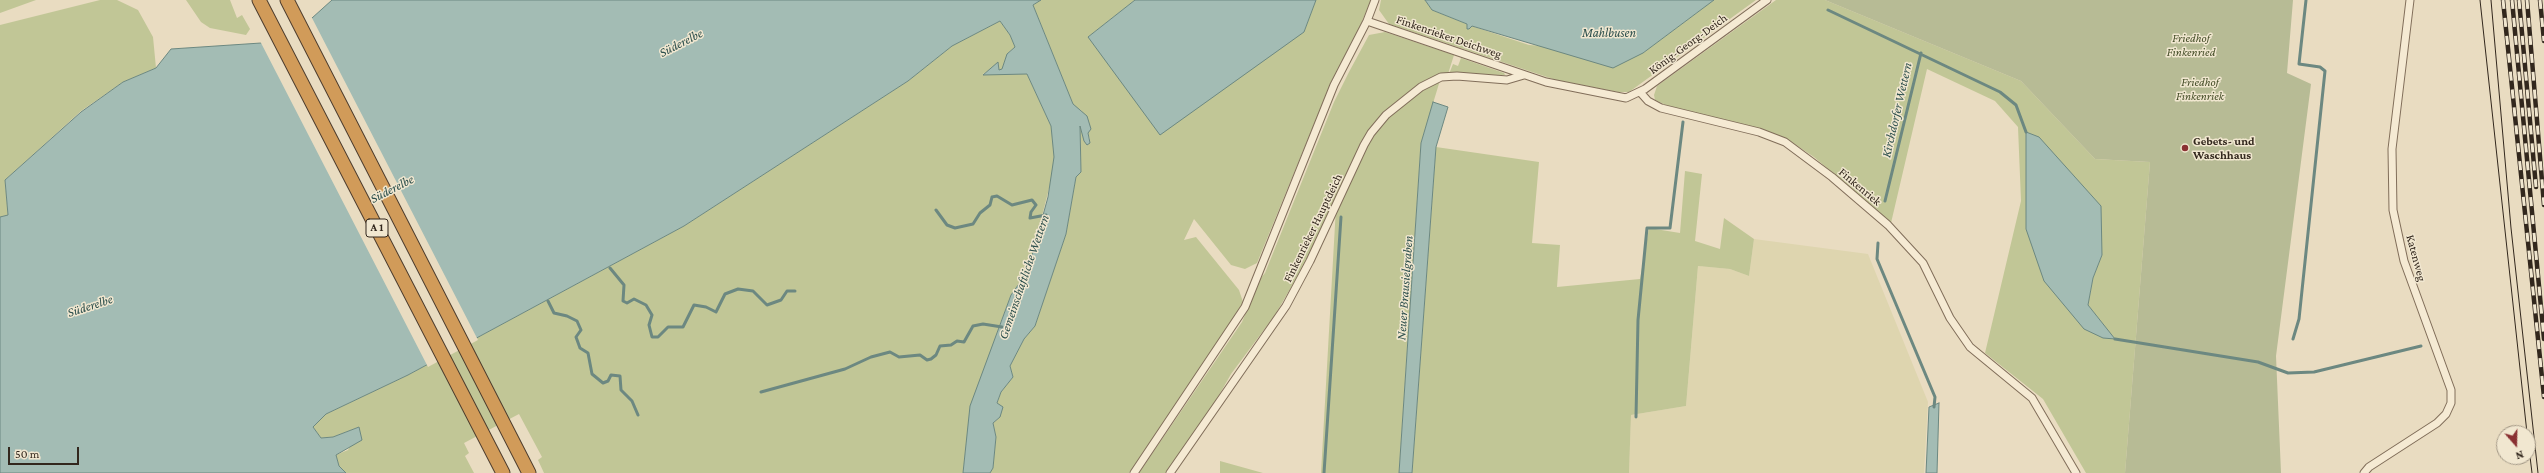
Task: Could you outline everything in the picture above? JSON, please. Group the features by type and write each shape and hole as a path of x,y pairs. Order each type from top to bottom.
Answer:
{"highway":[{"name":"A 1","path":"259,0 503,473"},
{"name":"A 1","path":"289,5 529,473"}],"street":[{"path":"1134,473 1245,307 1334,85 1368,21 1375,0"},
{"name":"König-Georg-Deich","path":"1640,92 1767,0"},
{"name":"Katenweg","path":"2364,473 2369,467 2437,423 2446,414 2451,403 2451,390 2404,262 2394,210 2392,149 2410,0"},
{"name":"Finkenrieker Deichweg","path":"1368,21 1524,75"},
{"path":"1524,75 1546,82 1621,98 1640,92"},
{"name":"Finkenrieker Hauptdeich","path":"1170,473 1286,306 1310,261 1364,145 1371,133 1386,115 1421,87 1440,78 1457,76 1507,80 1524,75"},
{"name":"Finkenriek","path":"1640,92 1648,101 1662,108 1759,132 1785,142 1832,177 1888,225 1919,257 1953,324 1970,347 2032,398 2076,473"}],"shaded area":[{"path":"1754,239 1868,254 1928,402 1924,473 1629,473 1631,415 1686,406 1698,266 1730,269 1749,276"}],"green space":[{"path":"0,0 36,0 0,13"},
{"path":"100,0 117,0 138,10 153,37 156,68 123,82 81,111 5,180 8,215 0,217 0,25"},
{"path":"186,0 230,0 237,18 242,15 250,29 246,35 210,28 201,22"},
{"path":"1041,0 1135,0 1088,37 1304,32 1316,0 1371,0 1358,31 1328,90 1257,263 1245,269 1231,265 1194,219 1184,240 1196,237 1239,290 1243,302 1226,331 1129,473 990,473 993,468 996,437 993,423 1000,417 997,404 1001,392 1013,377 1010,366 1024,339 1035,326 1066,234 1076,177 1081,172 1080,126 1090,140 1081,110 1076,109 1073,104 1033,5"},
{"path":"1381,0 1425,0 1432,10 1467,24 1467,28 1472,26 1529,45 1643,53 1714,0 1756,0 1629,92 1618,92 1556,80 1389,24 1379,10"},
{"path":"1776,0 1825,0 2021,81 2095,159 2150,162 2125,473 2086,473 2043,399 1985,353 2021,201 2018,127 1995,101 1927,69 1891,223 1814,157 1793,143 1768,131 1670,107 1655,100 1654,95 1657,86","holes":["2026,229 2102,255 2093,278 2088,305 2114,339"]},
{"name":"Friedhof Finkenriek","path":"1825,0 2293,0 2287,73 2311,84 2276,356 2281,473 2125,473 2150,162 2095,159 2021,81"},
{"path":"1000,21 1010,35 1015,47 1009,52 1002,69 999,71 999,64 983,74 1027,74 1051,126 1054,148 1054,169 1031,259 1021,281 1011,295 999,327 966,445 963,473 544,473 538,460 542,457 519,414 464,443 469,453 465,456 474,473 346,473 339,466 336,455 348,450 359,427 333,437 321,438 313,427 326,414 408,375 684,226 908,81 952,46"},
{"path":"1385,32 1454,55 1448,74 1426,80 1390,107 1374,123 1368,132 1304,265 1275,315 1231,374 1209,413 1168,473 1139,473 1242,322 1260,279 1265,273 1334,102 1369,35"},
{"path":"1461,58 1504,73 1505,75 1449,74 1453,64 1458,66"},
{"path":"1441,77 1421,143 1399,473 1321,473 1336,207 1356,163 1386,115"},
{"path":"1436,147 1539,162 1532,243 1560,245 1557,287 1640,279 1649,228 1680,233 1685,171 1702,174 1695,241 1720,249 1724,218 1754,239 1749,276 1730,269 1698,266 1686,406 1631,415 1629,473 1412,473"},
{"path":"1220,461 1263,473 1220,473"}],"water":[{"path":"332,0 1041,0 1033,5 1073,104 1087,116 1091,129 1088,133 1090,143 1087,145 1084,141 1080,126 1081,172 1076,177 1066,234 1035,326 1024,339 1010,366 1013,377 1001,392 997,403 1003,407 1000,417 993,423 996,437 993,468 990,473 963,473 970,406 1011,295 1021,281 1031,259 1048,197 1054,157 1051,126 1027,74 983,75 998,62 999,70 1002,69 1007,54 1015,47 1010,35 1000,21 952,46 908,81 684,226 408,375 326,414 313,427 321,438 333,437 359,427 362,440 336,455 339,466 346,473 0,473 0,217 8,215 5,180 81,112 123,82 156,68 171,49 261,43 285,37 312,18"},
{"path":"1135,0 1316,0 1304,32 1160,135 1088,37"},
{"name":"Mahlbusen","path":"1425,0 1714,0 1643,53 1613,68 1472,26 1467,29 1467,24 1432,10"},
{"path":"1433,102 1448,107 1436,147 1412,473 1399,473 1421,143"},
{"path":"2026,132 2039,137 2101,206 2102,255 2093,278 2088,305 2115,339 2103,338 2084,329 2044,281 2026,229"},
{"path":"1939,403 1937,473 1926,473 1929,407"}],"pier":[{"path":"311,16 478,340 428,367 260,41 285,35"}],"waterway":[{"path":"2293,339 2299,319 2325,71 2320,67 2299,64 2306,0"},
{"path":"1828,10 2000,92 2016,105 2026,132"},
{"name":"Kirchdorfer Wettern","path":"1885,201 1921,53"},
{"path":"1636,417 1638,320 1647,228 1670,228 1683,122"},
{"name":"Gemeinschaftliche Wettern","path":"936,210 947,225 955,228 973,224 980,213 990,205 992,197 997,196 1012,205 1032,200 1036,205 1031,212 1030,218 1046,215"},
{"path":"1324,473 1341,217"},
{"name":"Kirchdorfer Wettern","path":"1878,243 1877,259 1935,397 1934,407"},
{"path":"610,268 624,285 623,301 627,303 634,299 646,305 652,315 649,325 652,337 658,337 668,327 683,327 694,305 706,307 716,312 725,294 738,289 753,291 767,305 781,300 787,291 795,291"},
{"path":"548,301 554,313 567,316 577,321 581,330 576,337 580,348 588,353 592,374 603,383 608,381 611,375 620,376 621,390 632,401 638,415"},
{"name":"Gemeinschaftliche Wettern","path":"761,392 845,369 871,357 890,352 899,357 920,355 927,360 931,359 936,355 940,346 951,345 957,341 964,342 973,326 983,324 1002,327"},
{"path":"2115,339 2258,362 2288,373 2314,372 2421,346"}],"tram line":[{"path":"2480,0 2526,425"},
{"path":"2491,0 2511,228 2538,473"},
{"path":"2531,465 2532,473"}],"railway":[{"path":"2503,0 2544,397"},
{"path":"2512,0 2544,339"},
{"path":"2519,0 2536,187"},
{"path":"2527,0 2544,205"},
{"path":"2540,0 2544,41"}],"place":[{"name":"Gebets- und Waschhaus","path":"2185,148"}],"park label":[{"name":"Friedhof Finkenried","path":"2191,45"}],"water label":[{"name":"Süderelbe","path":"681,43"},
{"name":"Süderelbe","path":"392,189"},
{"name":"Neuer Brausielgraben","path":"1405,288"},
{"name":"Süderelbe","path":"90,306"}]}
